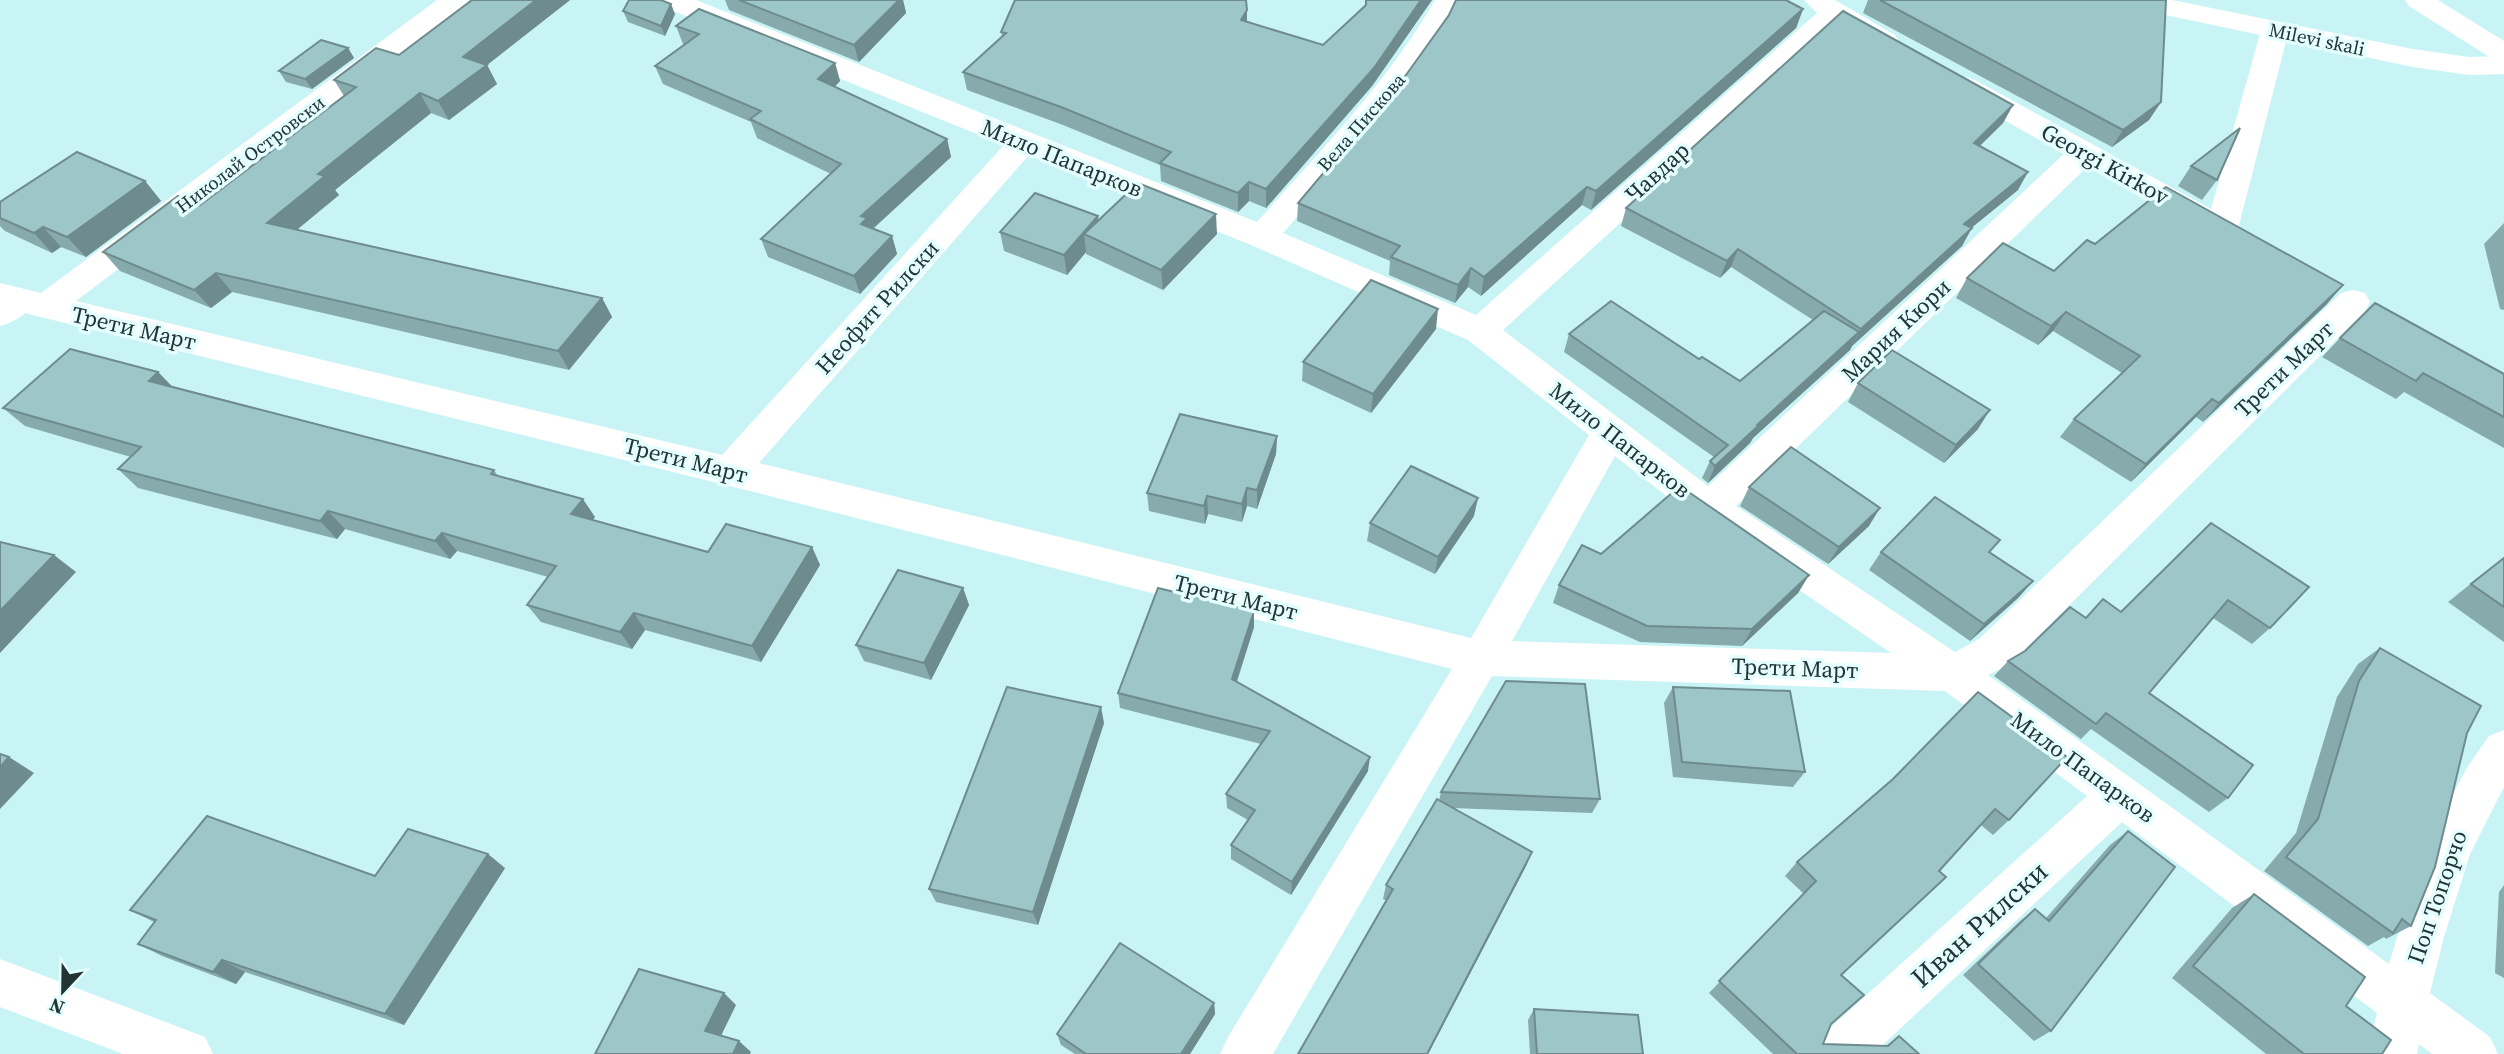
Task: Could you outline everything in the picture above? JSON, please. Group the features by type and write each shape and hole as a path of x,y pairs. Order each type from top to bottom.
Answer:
{"street":[{"name":"Николай Островски","path":"17,305 454,0"},
{"name":"Мило Папарков","path":"671,0 1262,237 1480,331 1709,508 1953,673 2473,1054"},
{"name":"Вела Пискова","path":"1262,237 1408,68 1432,34 1449,0"},
{"name":"Milevi skali","path":"2132,0 2424,60 2469,66 2504,65"},
{"path":"2419,0 2504,54"},
{"path":"1826,7 1906,53"},
{"name":"Чавдар","path":"1480,331 1826,7"},
{"name":"Georgi Kirkov","path":"1941,73 2234,236 2275,30"},
{"name":"Неофит Рилски","path":"730,471 1023,143"},
{"name":"Мария Кюри","path":"1709,508 2084,152"},
{"name":"Трети Март","path":"17,305 730,471 1481,658 1953,673 1994,652 2353,302"},
{"path":"1245,1054 1481,658 1610,432"},
{"name":"Поп Топорчо","path":"2392,1054 2402,1001 2440,873 2470,806 2504,750"},
{"name":"Иван Рилски","path":"1837,1054 2121,794"},
{"path":"0,983 188,1054"}],"building":[{"path":"472,0 536,0 463,57 487,65 438,101 420,93 318,174 325,176 267,223 602,298 558,351 216,273 194,290 103,252 178,196 200,205 356,87 334,80 376,48 399,55"},
{"path":"629,0 661,0 671,4 661,26 623,11"},
{"path":"739,0 899,0 854,45"},
{"path":"1015,0 1246,0 1247,10 1241,20 1323,45 1366,5 1366,0 1421,0 1374,68 1266,189 1249,182 1238,193 1160,163 1171,152 1061,107 963,72 1006,33 1001,32"},
{"path":"1456,0 1786,0 1803,9 1596,191 1587,187 1484,277 1471,268 1458,285 1391,257 1400,246 1298,203 1406,75 1449,15"},
{"path":"1880,0 2166,0 2161,102 2123,130"},
{"path":"699,9 835,63 818,79 947,139 861,216 867,218 861,224 892,236 854,276 761,239 841,164 750,119 761,111 655,66 699,34 676,26"},
{"path":"1843,11 2013,105 1974,143 2028,172 1964,224 1972,228 1861,329 1738,249 1727,261 1626,208"},
{"path":"321,40 348,48 305,79 279,71"},
{"path":"2240,128 2217,180 2191,166"},
{"path":"77,152 145,181 67,237 43,227 34,233 0,218 0,202"},
{"path":"1138,183 1216,214 1161,270 1084,234"},
{"path":"2166,187 2343,285 2219,403 2212,399 2146,464 2074,419 2140,356 2066,312 2051,326 1967,278 2003,243 2054,271 2087,240 2095,244"},
{"path":"1035,193 1098,216 1064,255 1000,232"},
{"path":"1371,280 1438,309 1373,394 1303,362"},
{"path":"1611,301 1699,359 1702,357 1740,381 1824,311 1859,332 1715,466 1710,461 1728,445 1569,334"},
{"path":"2375,303 2504,374 2504,417 2423,373 2416,381 2340,338"},
{"path":"70,349 158,372 149,381 494,470 491,474 583,499 571,514 708,552 726,524 812,547 752,646 634,613 620,632 527,605 556,566 442,533 435,541 328,511 320,521 118,469 141,447 3,408"},
{"path":"1892,350 1990,410 1956,445 1858,383"},
{"path":"1180,414 1277,436 1257,490 1247,488 1242,504 1207,496 1204,506 1147,493"},
{"path":"1791,447 1880,508 1839,547 1749,487"},
{"path":"1411,466 1478,498 1438,557 1370,523"},
{"path":"1680,486 1809,575 1752,629 1647,626 1559,585 1582,545 1601,554"},
{"path":"1935,497 2000,540 1989,552 2033,581 1984,624 1881,552"},
{"path":"2211,523 2309,587 2270,628 2228,600 2149,693 2253,765 2228,798 2106,713 2096,724 2008,661 2025,651 2070,607 2086,618 2103,599 2121,612"},
{"path":"0,542 54,555 0,611"},
{"path":"2504,558 2504,607 2471,584"},
{"path":"898,570 963,588 924,663 856,645"},
{"path":"1158,588 1254,611 1232,679 1370,757 1292,882 1231,845 1255,810 1226,794 1270,731 1118,693"},
{"path":"2380,648 2481,706 2467,733 2435,867 2411,926 2402,919 2393,933 2286,857 2318,819 2359,681"},
{"path":"1506,681 1585,684 1600,799 1441,792"},
{"path":"1007,687 1101,707 1033,912 929,889"},
{"path":"1673,687 1790,691 1805,772 1682,762"},
{"path":"1978,692 2067,757 2009,820 1995,809 1939,871 1946,877 1841,975 1864,995 1831,1024 1823,1044 1888,1046 1899,1036 1919,1054 1797,1054 1719,981 1816,881 1797,862 1893,779"},
{"path":"0,754 9,757 0,767"},
{"path":"1437,799 1532,852 1427,1054 1298,1054 1393,889 1386,885"},
{"path":"207,816 375,876 408,829 488,854 385,1014 222,960 213,972 138,944 156,920 130,910"},
{"path":"2128,831 2175,867 2051,1031 1978,964 2035,909 2049,921"},
{"path":"2254,894 2365,977 2346,1006 2391,1040 2382,1054 2304,1054 2193,966"},
{"path":"1120,943 1214,1003 1181,1054 1086,1054 1057,1034"},
{"path":"639,969 724,993 705,1031 739,1041 733,1054 595,1054"},
{"path":"1534,1009 1638,1015 1643,1054 1537,1054"}]}
